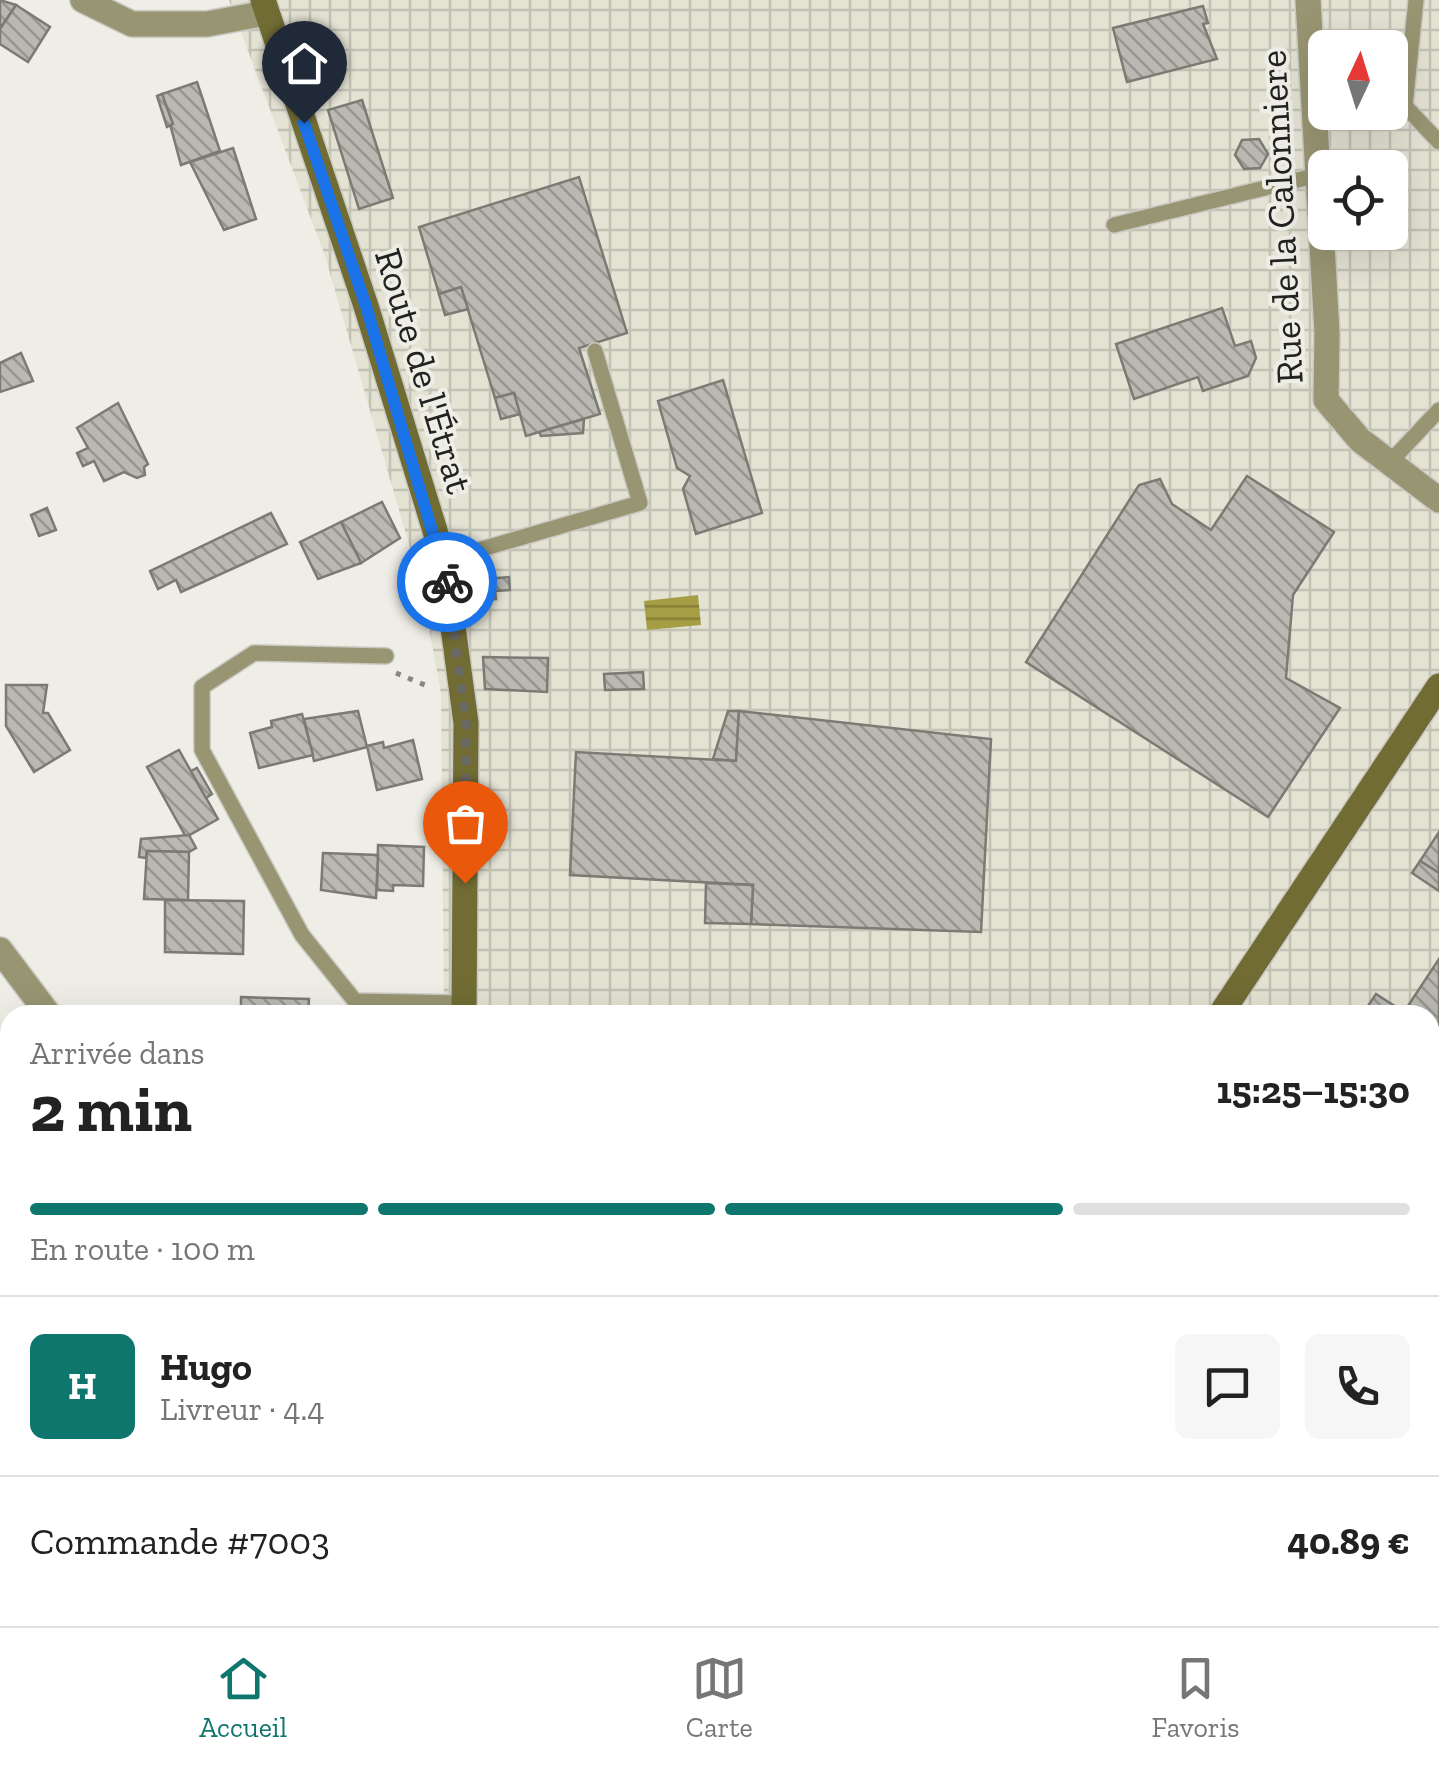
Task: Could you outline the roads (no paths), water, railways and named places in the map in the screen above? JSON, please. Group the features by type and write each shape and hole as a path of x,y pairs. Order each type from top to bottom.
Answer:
{"main road":[{"name":"Route de l'Étrat","path":"265,6 366,306 444,560 462,701 464,1005"},
{"path":"1227,1005 1439,686"}],"street":[{"path":"83,0 132,24 207,24 265,6"},
{"name":"Rue de la Calonniere","path":"1308,0 1317,150"},
{"name":"Rue de la Calonniere","path":"1321,250 1326,400 1360,440 1439,500"},
{"path":"0,950 41,1005"}],"lane":[{"path":"1416,0 1405,106 1439,142"},
{"path":"1114,225 1308,177"},
{"path":"444,560 640,503 596,351"},
{"path":"1390,462 1439,410"},
{"path":"386,656 254,654 202,687 202,750 302,935 356,1001 410,1005"}]}
